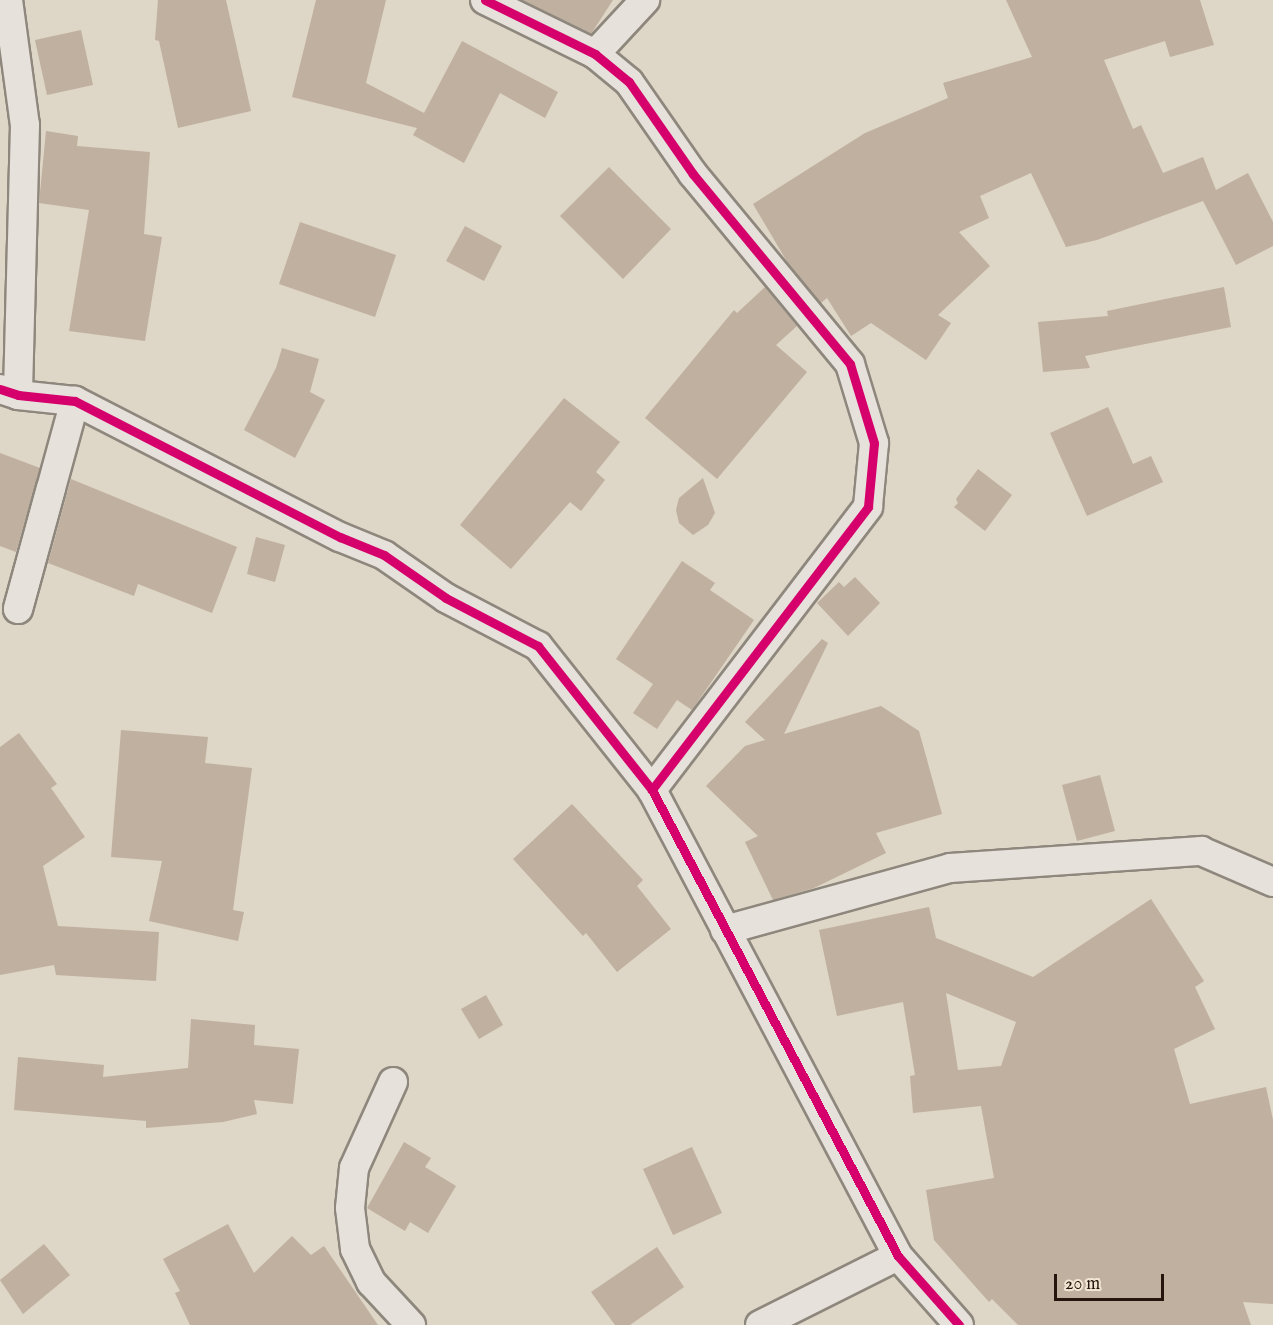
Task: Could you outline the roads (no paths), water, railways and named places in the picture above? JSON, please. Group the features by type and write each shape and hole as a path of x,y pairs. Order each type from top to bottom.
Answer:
{"street":[{"path":"8,0 25,125 9,392 75,402 302,518 384,555 446,597 538,646 651,790 898,1256 959,1325"},
{"path":"485,0 595,54 629,82 693,174 850,364 874,443 868,507 651,790"},
{"path":"595,54 645,0"},
{"path":"51,488 18,609 75,402"},
{"path":"725,930 950,868 1201,851 1273,882"},
{"path":"393,1082 354,1168 350,1208 355,1249 371,1282 411,1325"},
{"path":"760,1325 898,1256"}]}
